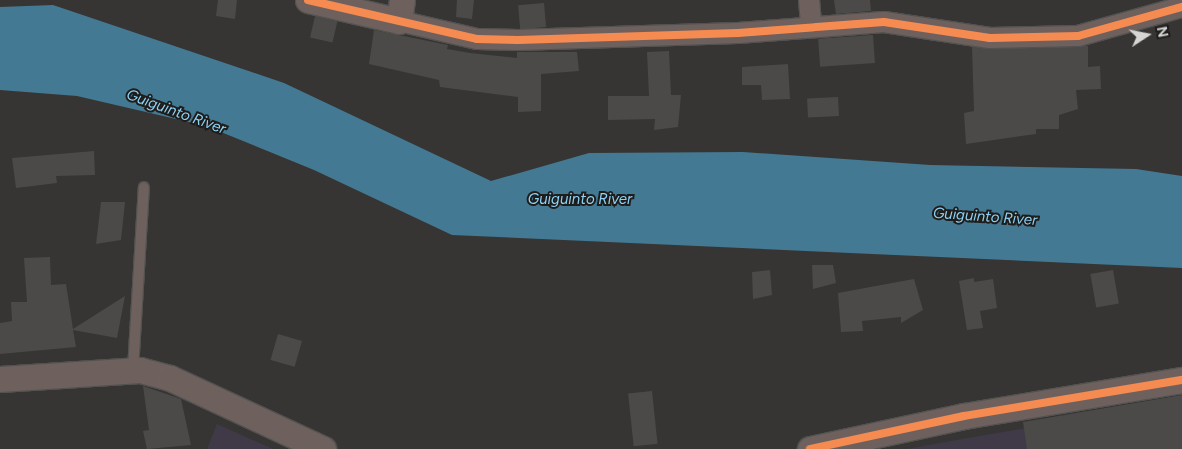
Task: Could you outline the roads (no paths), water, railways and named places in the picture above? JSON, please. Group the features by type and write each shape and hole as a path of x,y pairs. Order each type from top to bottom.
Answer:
{"street":[{"path":"308,0 401,11 476,38 518,40 738,33 811,25 884,22 990,38 1078,36 1182,7"},
{"path":"809,0 811,25"},
{"path":"0,379 133,370 170,378 323,449"},
{"path":"810,449 964,416 1182,380"}],"lane":[{"path":"133,370 144,187"}],"water":[{"name":"Guiguinto River","path":"53,5 284,83 491,181 589,153 743,152 930,165 1136,169 1182,176 1182,268 452,235 314,170 206,126 77,96 0,90 0,7"}]}
